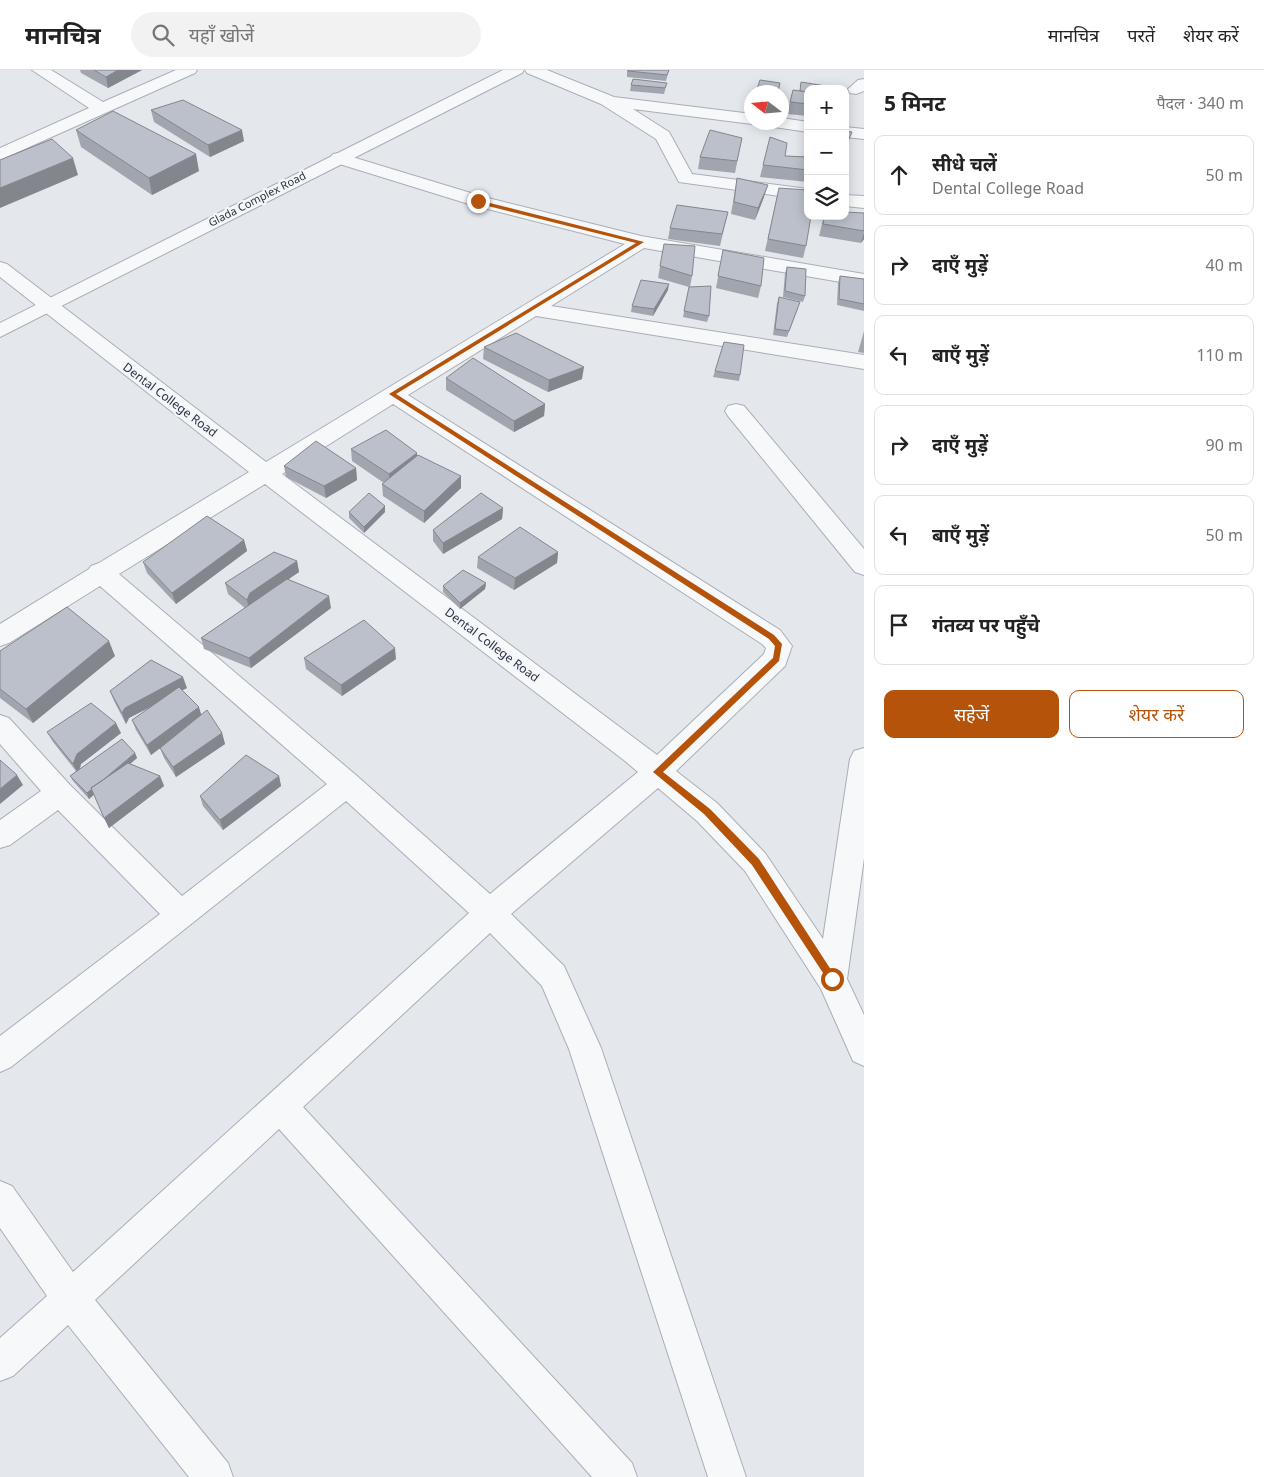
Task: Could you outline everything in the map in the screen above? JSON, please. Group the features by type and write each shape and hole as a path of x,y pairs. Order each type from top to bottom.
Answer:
{"street":[{"path":"40,70 102,109"},
{"path":"0,155 189,70"},
{"name":"Glada Complex Road","path":"0,331 516,70"},
{"path":"533,70 607,100 663,136 685,178 804,194"},
{"path":"607,100 744,119"},
{"path":"789,124 804,126"},
{"path":"849,132 864,134"},
{"path":"339,158 478,201 641,242 864,280"},
{"path":"849,200 864,202"},
{"path":"0,636 100,572 641,242"},
{"name":"Dental College Road","path":"0,268 707,812 756,862 832,979 864,1050"},
{"path":"532,309 864,362"},
{"path":"0,1363 490,913 657,772 776,659 779,646 772,637 392,394"},
{"path":"736,411 864,566"},
{"path":"100,572 348,784 490,913 552,976 585,1048 726,1477"},
{"path":"0,726 60,793 181,915"},
{"path":"832,979 864,759"},
{"path":"0,1056 348,784"},
{"path":"0,836 60,793"},
{"path":"280,1106 618,1477"},
{"path":"0,1198 70,1298 214,1477"}],"building":[{"path":"94,70 118,70 106,77"},
{"path":"628,70 669,70 667,75"},
{"path":"633,79 667,83 665,88 631,85"},
{"path":"760,80 780,83 780,85 758,85"},
{"path":"801,82 819,85 804,85 804,92 800,91"},
{"path":"793,90 804,91 804,104 790,102"},
{"path":"183,100 242,130 208,145 151,110"},
{"path":"113,111 196,154 149,178 76,130"},
{"path":"710,130 742,138 737,161 700,157"},
{"path":"770,137 787,143 785,156 804,157 804,170 763,165"},
{"path":"52,139 73,158 0,188 0,160"},
{"path":"737,178 768,185 758,208 734,202"},
{"path":"779,188 804,190 804,220 810,220 806,246 768,239"},
{"path":"677,205 728,212 722,234 670,228"},
{"path":"849,212 864,213 864,231 823,224 824,220 849,220"},
{"path":"664,244 695,246 692,276 660,266"},
{"path":"723,250 764,258 761,286 718,276"},
{"path":"787,267 806,269 805,296 785,291"},
{"path":"840,276 864,279 864,304 839,299"},
{"path":"641,280 669,284 654,309 632,306"},
{"path":"711,286 709,316 684,311 689,287"},
{"path":"779,297 800,302 789,331 775,329"},
{"path":"516,333 584,367 549,380 484,347"},
{"path":"724,342 744,345 740,375 715,371"},
{"path":"473,358 545,404 514,421 446,378"},
{"path":"386,430 417,453 389,474 351,449"},
{"path":"316,441 356,468 324,486 284,466"},
{"path":"418,455 461,476 424,511 382,484"},
{"path":"369,493 385,506 364,527 349,512"},
{"path":"481,493 503,508 443,543 433,530"},
{"path":"207,516 244,540 172,593 143,562"},
{"path":"520,527 558,552 515,578 478,557"},
{"path":"274,552 297,561 250,593 247,600 225,583"},
{"path":"463,570 486,583 460,603 443,586"},
{"path":"287,579 329,596 249,658 201,638"},
{"path":"67,607 109,641 26,709 0,689 0,651"},
{"path":"364,620 395,648 341,685 304,658"},
{"path":"151,660 183,677 125,708 122,713 110,691"},
{"path":"179,687 199,707 147,745 132,720"},
{"path":"91,703 116,723 77,754 73,764 47,732"},
{"path":"207,710 222,733 173,767 160,748"},
{"path":"122,739 135,753 87,793 70,776"},
{"path":"246,755 279,776 220,820 200,796"},
{"path":"0,760 17,775 0,789"},
{"path":"128,763 160,776 104,818 91,788"}],"route":[{"path":"478,201 641,242 392,394 772,637 779,646 776,659 657,772 707,812 756,862 832,979"}]}
